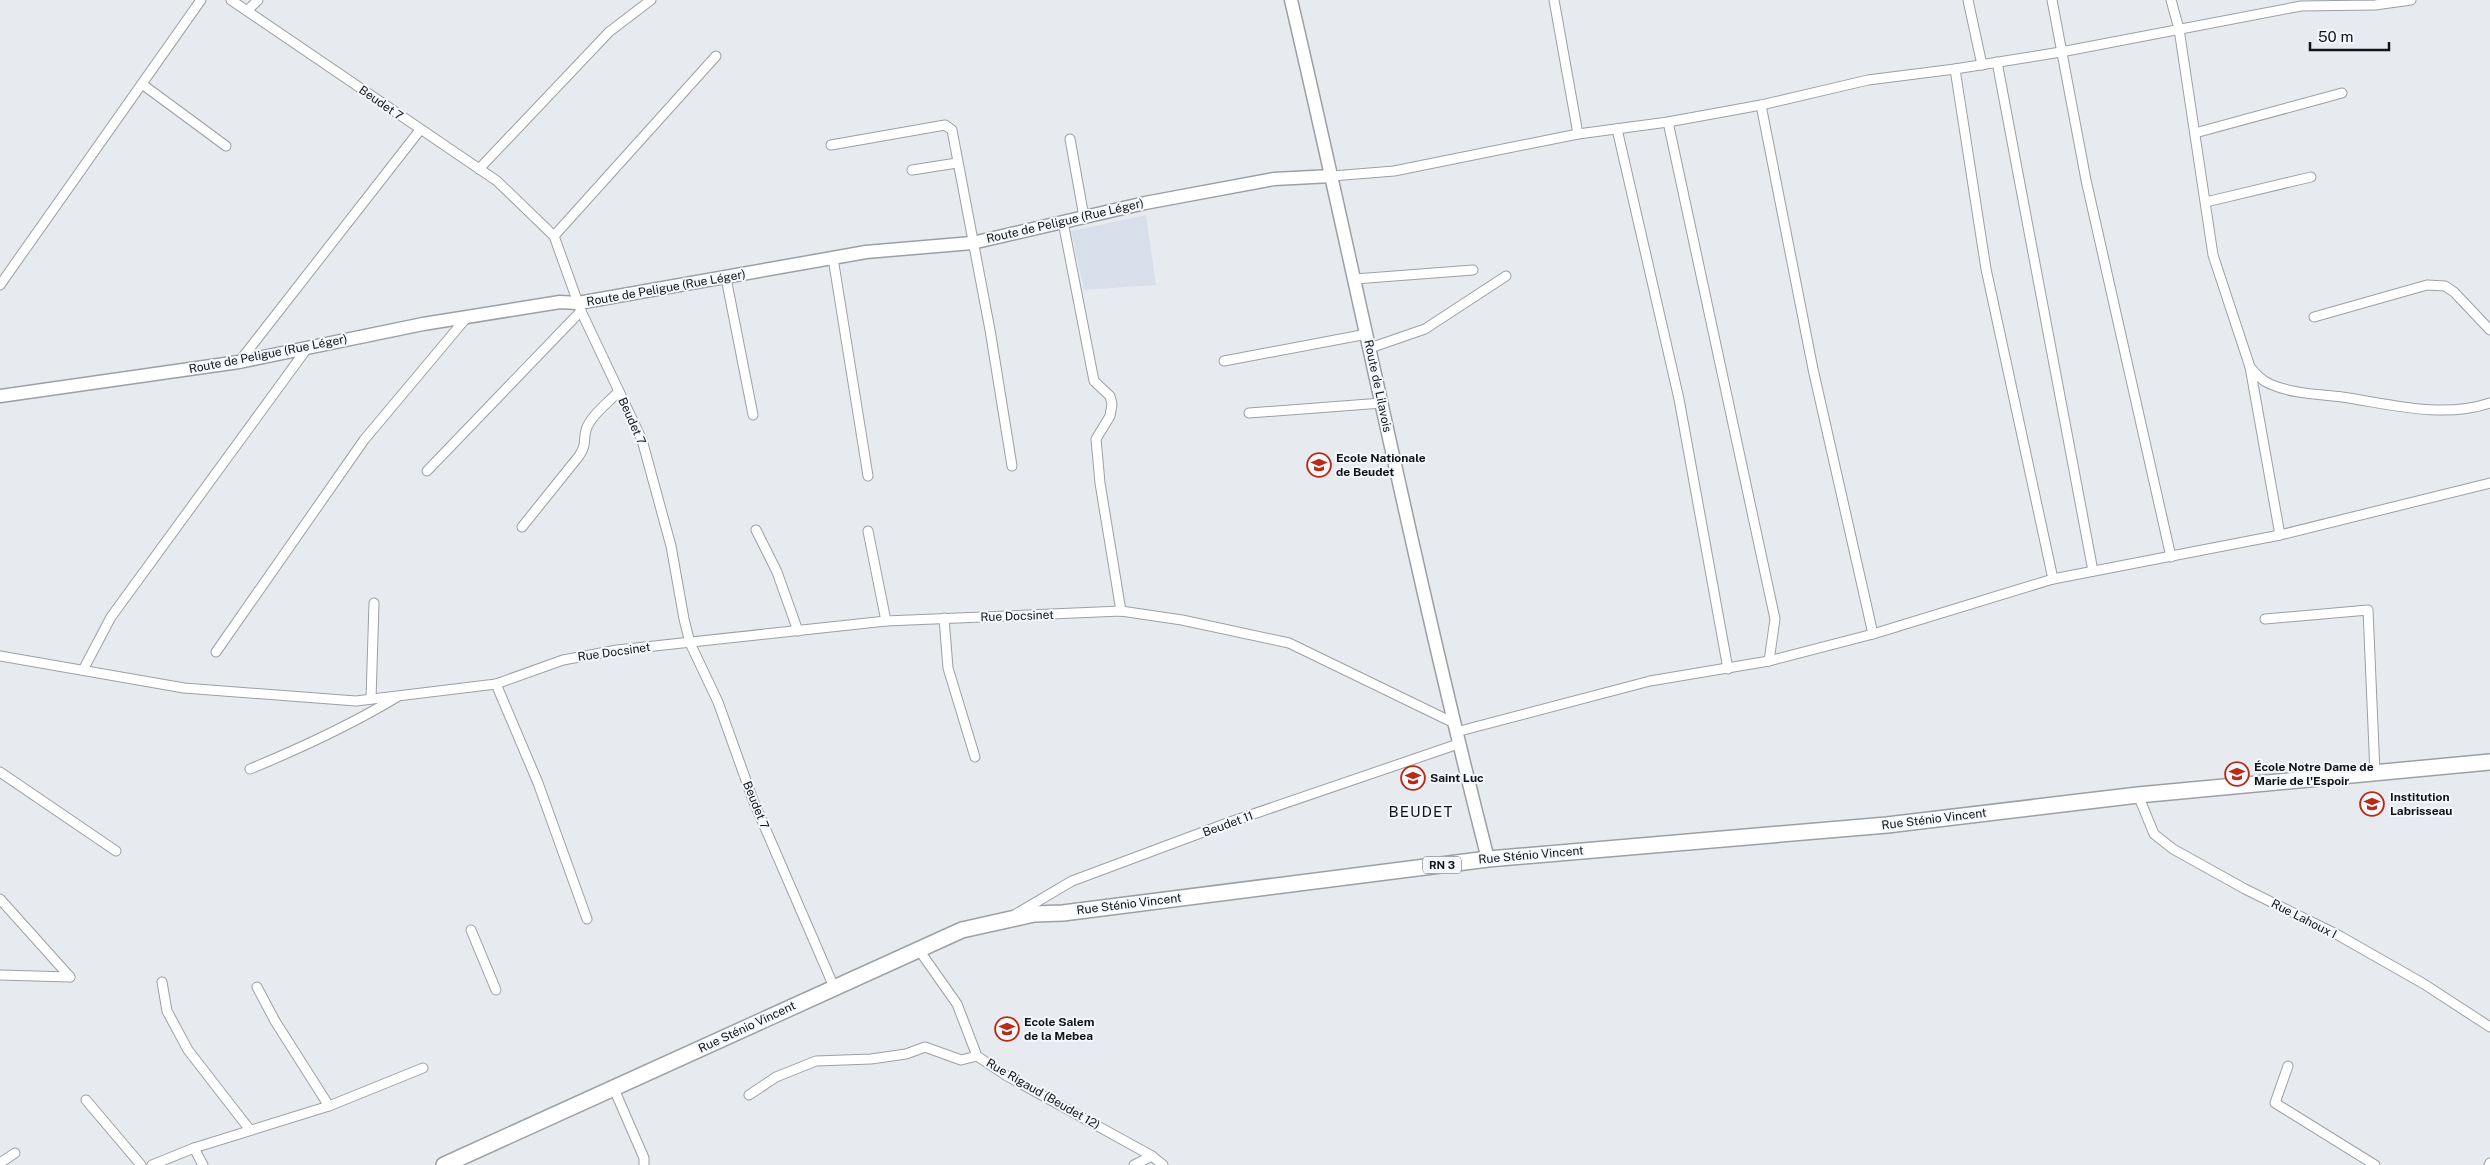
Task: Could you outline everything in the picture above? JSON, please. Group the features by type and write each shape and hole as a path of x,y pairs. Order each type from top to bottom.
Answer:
{"main road":[{"name":"Rue Sténio Vincent","path":"444,1165 962,930 1034,914 1063,913 1488,859 1887,825 2138,795 2490,762"}],"street":[{"path":"0,285 201,0"},
{"name":"Beudet 7","path":"231,0 498,182 554,236 579,307 644,448 671,546 690,643 718,702 753,800 834,987"},
{"path":"248,10 258,0"},
{"path":"479,169 609,32 651,0"},
{"name":"Route de Lilavois","path":"1290,0 1332,176 1456,733 1488,859"},
{"path":"1554,0 1578,134"},
{"path":"1968,0 1982,65"},
{"path":"2052,0 2086,180 2171,557"},
{"path":"2171,0 2179,29 2214,255 2250,367 2280,535"},
{"path":"1332,176 1394,170 1578,134 1668,122 1760,105 1868,80 1955,69 2061,52 2301,6 2375,5 2411,0"},
{"path":"554,236 716,56"},
{"path":"1997,62 2093,571"},
{"path":"1955,69 1986,269 2053,579"},
{"path":"142,84 226,146"},
{"path":"2195,133 2342,93"},
{"path":"1760,105 1813,369 1873,634"},
{"path":"1668,122 1775,618 1769,661"},
{"path":"831,145 945,125 952,130 990,330 1012,466"},
{"path":"1617,129 1678,399 1728,669"},
{"path":"239,362 420,130"},
{"path":"1070,139 1084,217"},
{"path":"912,170 957,163"},
{"name":"Route de Peligue (Rue Léger)","path":"0,396 239,362 308,346 560,302 579,307 866,252 972,243 1145,202 1274,179 1332,176"},
{"path":"2206,202 2311,177"},
{"path":"1063,222 1094,381 1110,396 1112,404 1110,416 1096,439 1100,483 1121,611"},
{"path":"833,258 868,476"},
{"path":"1355,279 1473,270"},
{"path":"1370,348 1425,328 1506,276"},
{"path":"726,278 753,415"},
{"path":"2314,318 2427,285 2445,286 2454,292 2490,330"},
{"path":"427,472 579,307"},
{"path":"216,652 364,440 467,317"},
{"path":"1224,361 1367,334"},
{"path":"83,670 112,617 308,346"},
{"path":"2250,367 2258,377 2292,392 2401,408 2468,409 2490,403"},
{"path":"522,527 579,456 586,443 586,431 590,423 619,391"},
{"path":"1249,413 1382,403"},
{"name":"Beudet 11","path":"1004,920 1072,882 1456,733 1650,681 1769,661 1873,634 2053,579 2280,535 2490,483"},
{"path":"756,530 777,572 798,631"},
{"path":"868,531 886,621"},
{"path":"372,699 374,603"},
{"path":"2265,619 2368,610 2375,773"},
{"name":"Rue Docsinet","path":"0,656 184,688 356,701 496,684 563,660 617,650 886,621 1121,611 1182,620 1289,643 1456,733"},
{"path":"944,618 948,668 975,757"},
{"path":"496,684 538,783 587,919"},
{"path":"250,769 318,741 358,721 400,695"},
{"path":"0,772 116,851"},
{"name":"Rue Lahoux I","path":"2138,795 2154,834 2173,848 2245,888 2338,935 2424,984 2490,1027"},
{"path":"0,899 70,977 0,975"},
{"path":"471,930 496,990"},
{"name":"Rue Rigaud (Beudet 12)","path":"919,950 957,1004 977,1056 1007,1076 1152,1156 1163,1165"},
{"path":"162,982 167,1011 188,1050 250,1130"},
{"path":"257,987 275,1021 329,1106"},
{"path":"749,1095 776,1077 816,1061 872,1059 906,1054 925,1047 961,1060 977,1056"},
{"path":"2288,1066 2275,1103 2375,1165"},
{"path":"152,1165 194,1148 329,1106 423,1068"},
{"path":"614,1089 644,1158 644,1165"},
{"path":"86,1100 141,1165"},
{"path":"194,1148 202,1165"},
{"path":"0,1163 15,1153"},
{"path":"1134,1165 1152,1156"}],"shaded area":[{"path":"1146,215 1156,285 1084,290 1071,231"}],"place":[{"name":"Ecole Nationale de Beudet","path":"1319,465"},
{"name":"École Notre Dame de Marie de l'Espoir","path":"2237,774"},
{"name":"Saint Luc","path":"1413,778"},
{"name":"Institution Labrisseau","path":"2372,804"},
{"name":"Ecole Salem de la Mebea","path":"1007,1029"}],"district":[{"name":"BEUDET","path":"1421,811"}]}
